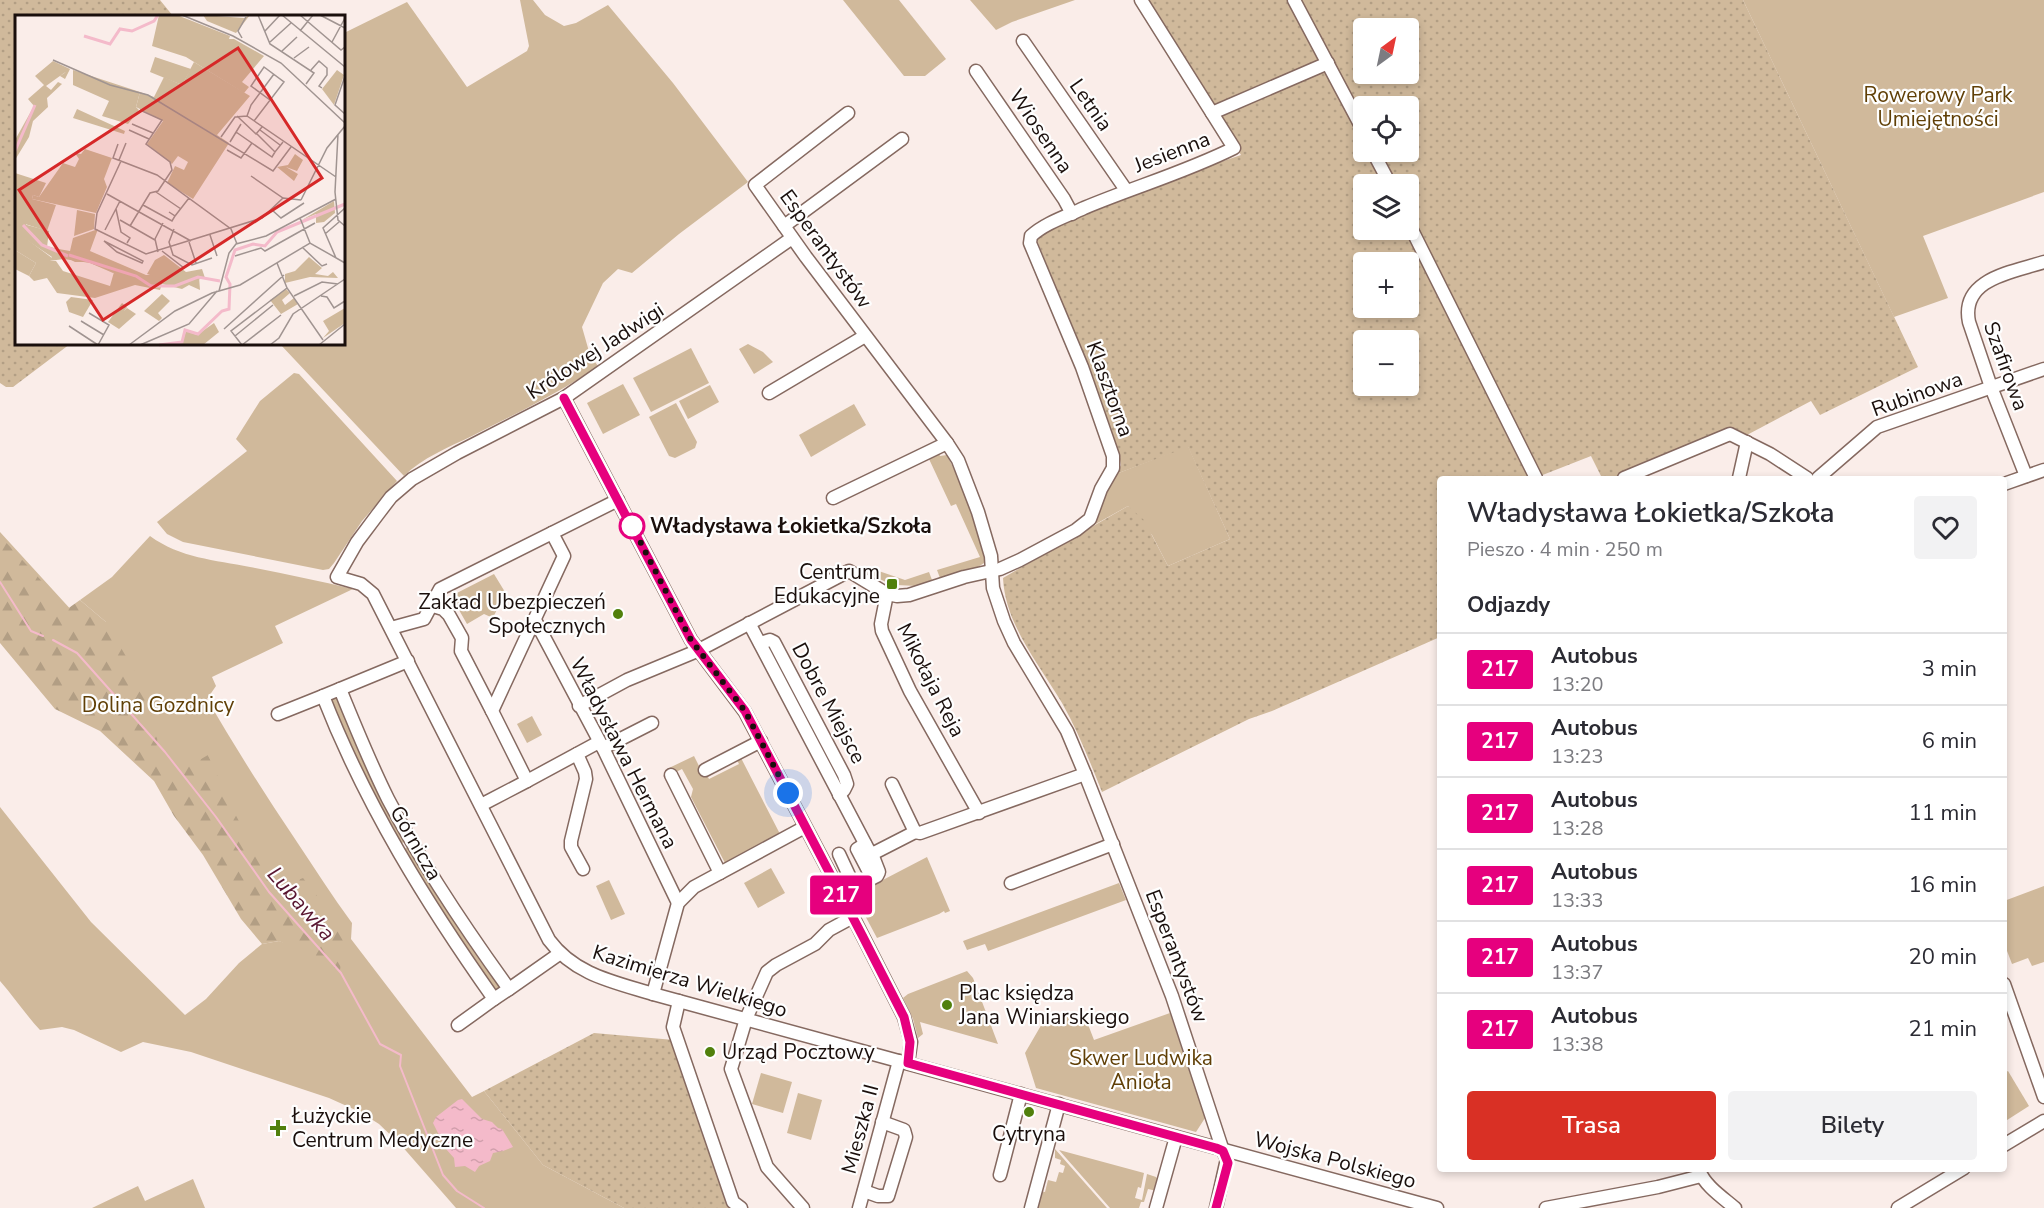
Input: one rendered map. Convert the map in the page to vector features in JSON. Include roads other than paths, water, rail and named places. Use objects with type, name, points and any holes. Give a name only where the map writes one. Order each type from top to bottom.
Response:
[{"type":"street","name":"Jesienna","points":[[1031,236],[1045,227],[1126,190],[1208,161],[1234,148],[1141,0]]},
{"type":"street","points":[[1294,0],[1353,111]]},
{"type":"street","name":"Letnia","points":[[1023,41],[1126,190]]},
{"type":"street","points":[[1212,113],[1328,63]]},
{"type":"street","name":"Wiosenna","points":[[976,71],[1072,214]]},
{"type":"street","name":"Esperantystów","points":[[848,113],[755,185],[958,460],[991,556],[993,588],[1014,643],[1067,731],[1172,996],[1228,1163],[1216,1208]]},
{"type":"street","points":[[784,226],[902,139]]},
{"type":"street","name":"Klasztorna","points":[[992,571],[1020,560],[1087,522],[1094,513],[1101,489],[1115,463],[1085,375],[1030,243],[1031,236]]},
{"type":"street","name":"Królowej Jadwigi","points":[[343,565],[378,514],[391,498],[412,479],[564,398],[792,238]]},
{"type":"street","points":[[1417,240],[1535,476]]},
{"type":"street","name":"Szafirowa","points":[[2026,476],[1991,387],[1969,322],[1968,312],[1970,301],[1978,288],[1988,281],[2044,262]]},
{"type":"street","name":"Esperantystów","points":[[770,393],[865,336]]},
{"type":"street","name":"Rubinowa","points":[[1820,476],[1876,428],[2044,369]]},
{"type":"street","name":"Mieszka II","points":[[564,398],[697,651],[736,699],[761,741],[904,1017],[910,1042],[882,1122],[859,1208]]},
{"type":"street","points":[[1629,476],[1727,435],[1747,442],[1804,476]]},
{"type":"street","points":[[1739,476],[1747,442]]},
{"type":"street","points":[[833,498],[947,443]]},
{"type":"street","points":[[2007,483],[2044,470]]},
{"type":"street","points":[[391,628],[424,619],[440,590],[618,500]]},
{"type":"street","points":[[492,711],[564,556],[552,533]]},
{"type":"street","name":"Kazimierza Wielkiego","points":[[343,565],[337,577],[368,588],[373,594],[541,926],[560,954],[575,966],[593,975],[652,994],[1059,1104],[1223,1151]]},
{"type":"street","points":[[579,706],[627,680],[697,651],[849,571],[886,594]]},
{"type":"street","name":"Mikołaja Reja","points":[[979,813],[910,691],[882,631],[881,624],[886,594],[909,595],[964,577],[992,571]]},
{"type":"street","points":[[433,606],[443,609],[449,615],[462,638],[461,651],[527,781]]},
{"type":"street","name":"Władysława Hermana","points":[[535,620],[601,745],[678,903]]},
{"type":"street","name":"Dobre Miejsce","points":[[749,623],[868,849]]},
{"type":"street","points":[[278,714],[408,662]]},
{"type":"street","name":"Górnicza","points":[[340,689],[378,777],[412,842],[462,923],[509,989]]},
{"type":"street","name":"Górnicza","points":[[323,696],[357,774],[396,850],[436,915],[494,999]]},
{"type":"street","points":[[481,805],[577,754],[652,723]]},
{"type":"street","points":[[705,770],[761,741]]},
{"type":"street","points":[[577,754],[586,779],[571,841],[584,868]]},
{"type":"street","points":[[869,872],[857,849],[868,849],[979,813],[1085,774]]},
{"type":"street","points":[[671,775],[720,873]]},
{"type":"street","points":[[892,784],[917,832]]},
{"type":"street","points":[[652,994],[678,903],[694,887],[806,827]]},
{"type":"street","points":[[396,850],[412,842]]},
{"type":"street","points":[[1011,883],[1113,844]]},
{"type":"street","points":[[839,854],[853,884],[857,886],[877,876],[879,872],[868,849]]},
{"type":"street","points":[[803,1208],[767,1167],[731,1069],[746,1019],[767,972],[815,944],[829,930],[853,917]]},
{"type":"street","points":[[458,1026],[560,954]]},
{"type":"street","points":[[2007,992],[2044,1097]]},
{"type":"street","points":[[679,1001],[673,1028],[733,1202],[741,1208]]},
{"type":"street","points":[[1000,1175],[1022,1094]]},
{"type":"street","points":[[1031,1208],[1059,1104]]},
{"type":"street","points":[[2007,1143],[2044,1121]]},
{"type":"street","points":[[864,1191],[878,1196],[888,1196],[906,1137],[904,1130],[882,1122]]},
{"type":"street","points":[[1156,1208],[1176,1137]]},
{"type":"street","name":"Wojska Polskiego","points":[[1223,1151],[1437,1208]]},
{"type":"street","points":[[1546,1208],[1573,1205],[1658,1187],[1700,1172],[1735,1208]]},
{"type":"street","points":[[1898,1208],[1957,1172]]},
{"type":"water","points":[[462,1099],[482,1119],[502,1129],[513,1147],[493,1153],[490,1161],[479,1166],[475,1172],[465,1166],[455,1167],[454,1158],[446,1149],[433,1123],[436,1117]]},
{"type":"waterway","name":"Lubawka","points":[[0,582],[31,631],[43,636]]},
{"type":"waterway","name":"Lubawka","points":[[53,640],[77,653],[165,752],[216,817],[269,892],[341,973],[380,1044],[401,1055],[400,1066],[443,1175],[457,1191],[484,1208]]},
{"type":"place","name":"Władysława Łokietka/Szkoła","points":[[632,526]]},
{"type":"place","name":"Centrum Edukacyjne","points":[[892,584]]},
{"type":"place","name":"Zakład Ubezpieczeń Społecznych","points":[[618,614]]},
{"type":"place","name":"Plac księdza Jana Winiarskiego","points":[[947,1005]]},
{"type":"place","name":"Urząd Pocztowy","points":[[710,1052]]},
{"type":"place","name":"Cytryna","points":[[1029,1112]]},
{"type":"place","name":"Łużyckie Centrum Medyczne","points":[[278,1128]]},
{"type":"park label","name":"Rowerowy Park Umiejętności","points":[[1938,107]]},
{"type":"park label","name":"Dolina Gozdnicy","points":[[158,705]]},
{"type":"park label","name":"Skwer Ludwika Anioła","points":[[1141,1070]]}]
